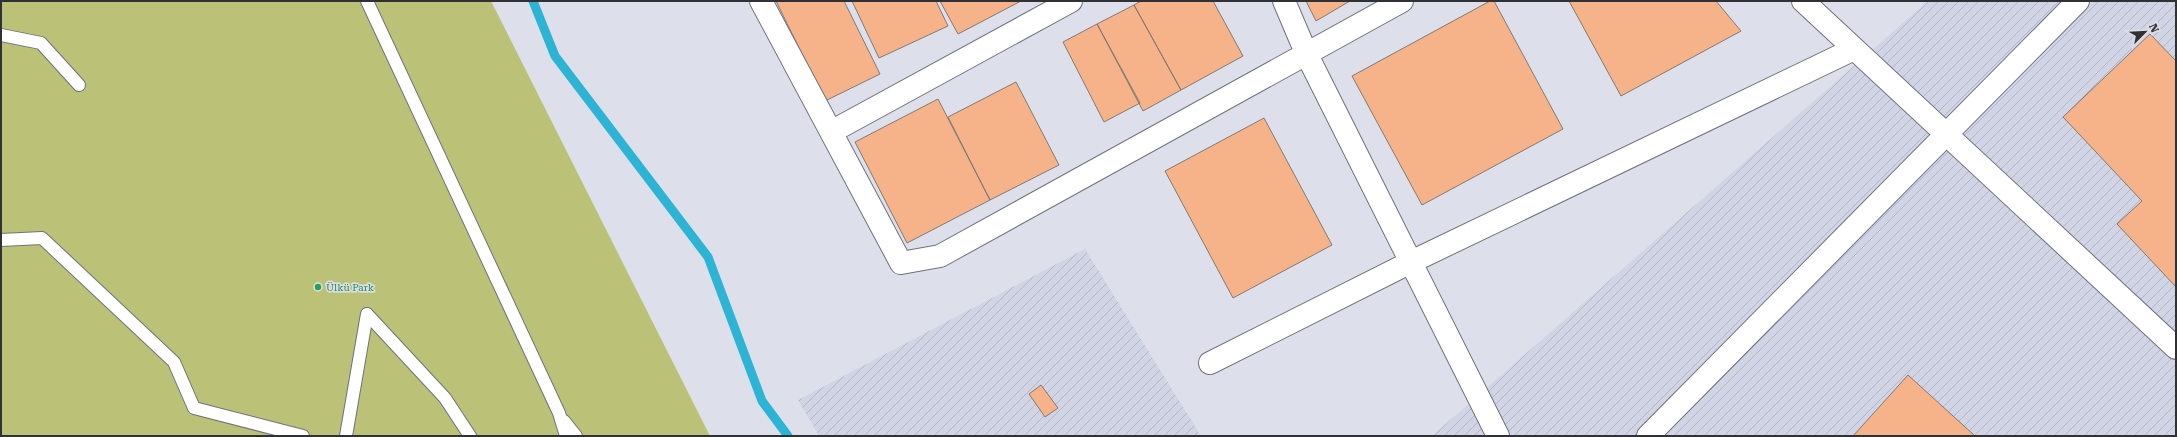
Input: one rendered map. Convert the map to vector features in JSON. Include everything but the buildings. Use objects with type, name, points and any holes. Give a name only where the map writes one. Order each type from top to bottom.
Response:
[{"type":"street","points":[[761,1],[901,263],[940,256],[1402,1]]},
{"type":"street","points":[[831,132],[1071,1]]},
{"type":"street","points":[[1284,1],[1307,54],[1498,436]]},
{"type":"street","points":[[1803,1],[2176,348]]},
{"type":"street","points":[[1648,436],[2078,1]]},
{"type":"street","points":[[1210,363],[1411,262],[1854,48]]},
{"type":"lane","points":[[367,1],[559,413],[566,436]]},
{"type":"lane","points":[[1,35],[41,43],[79,85]]},
{"type":"lane","points":[[1,240],[42,238],[174,362],[194,408],[303,436]]},
{"type":"lane","points":[[346,436],[367,314],[445,398],[470,436]]},
{"type":"lane","points":[[559,413],[576,436]]},
{"type":"shaded area","points":[[1928,1],[2176,1],[2176,436],[1432,436]]},
{"type":"shaded area","points":[[1085,249],[1201,436],[819,436],[798,400]]},
{"type":"green space","name":"Ülkü Park","points":[[1,1],[491,1],[710,436],[1,436]]},
{"type":"waterway","points":[[533,1],[555,56],[708,257],[762,401],[788,436]]},
{"type":"place","name":"Ülkü Park","points":[[318,287]]}]
